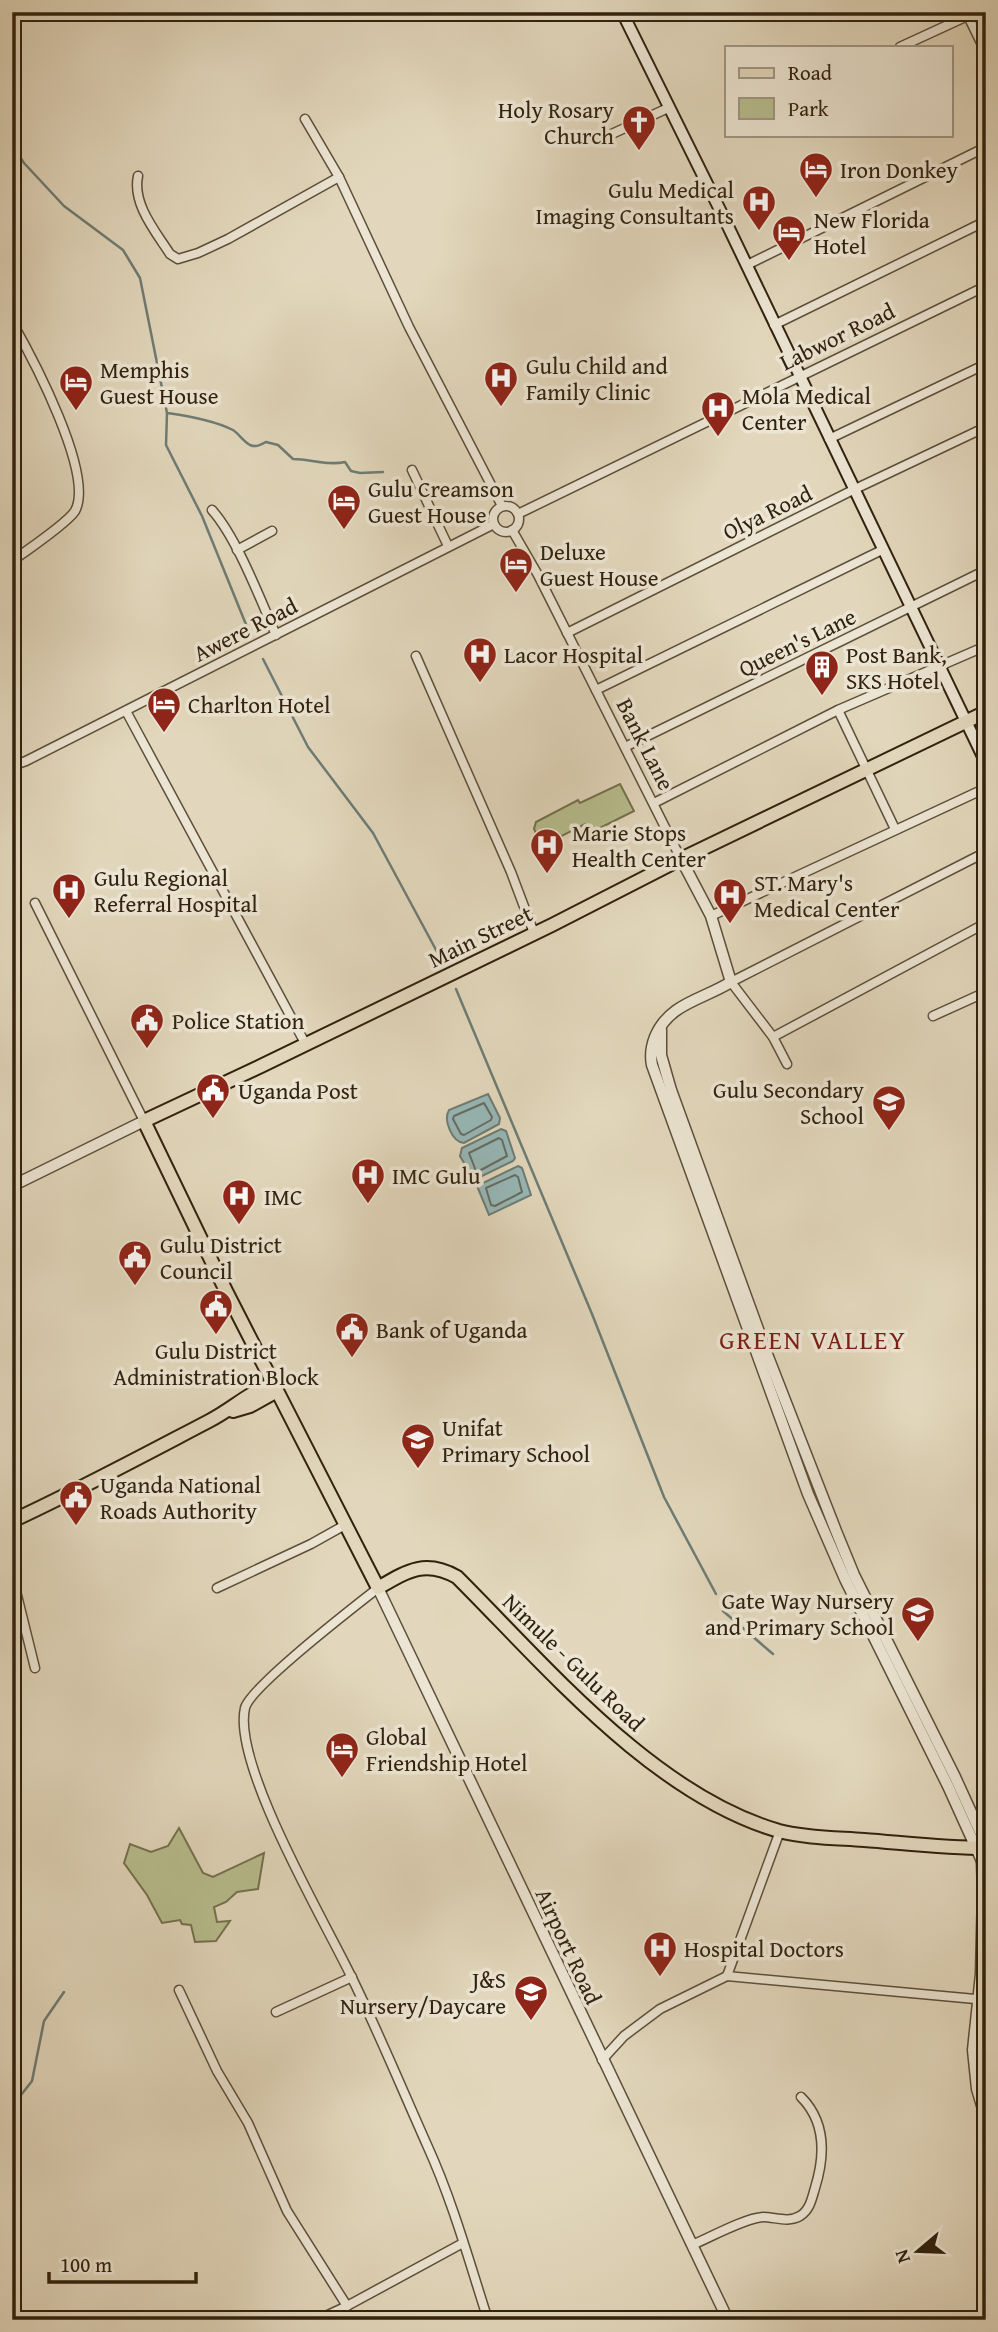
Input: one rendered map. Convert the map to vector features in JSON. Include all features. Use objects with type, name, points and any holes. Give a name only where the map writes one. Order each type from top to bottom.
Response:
[{"type":"main road","points":[[622,12],[747,265],[986,763]]},
{"type":"main road","name":"Main Street","points":[[144,1121],[986,712]]},
{"type":"main road","points":[[144,1121],[377,1588]]},
{"type":"main road","points":[[12,1521],[100,1479],[226,1413],[252,1392],[265,1365]]},
{"type":"main road","points":[[252,1392],[276,1388]]},
{"type":"main road","points":[[250,1406],[276,1388]]},
{"type":"main road","points":[[226,1413],[250,1406],[267,1406],[288,1412]]},
{"type":"main road","name":"Nimule - Gulu Road","points":[[377,1588],[419,1568],[433,1567],[457,1577],[598,1718],[639,1753],[733,1814],[780,1831],[983,1851]]},
{"type":"street","points":[[972,13],[986,29]]},
{"type":"street","points":[[903,46],[972,13]]},
{"type":"street","points":[[972,13],[986,53]]},
{"type":"street","points":[[601,139],[668,108]]},
{"type":"street","points":[[305,119],[339,177],[409,327],[502,506]]},
{"type":"street","points":[[747,265],[986,147]]},
{"type":"street","points":[[138,176],[136,191],[139,202],[170,254],[178,259],[198,254],[228,239],[339,177]]},
{"type":"street","points":[[774,325],[986,221]]},
{"type":"street","name":"Labwor Road","points":[[517,514],[986,286]]},
{"type":"street","points":[[12,322],[68,439],[78,478],[79,494],[74,513],[12,561]]},
{"type":"street","points":[[829,439],[986,363]]},
{"type":"street","name":"Olya Road","points":[[568,633],[853,490],[986,427]]},
{"type":"street","points":[[412,470],[448,546]]},
{"type":"street","points":[[502,506],[511,507],[517,514],[518,523],[512,530],[503,531],[494,524],[494,514],[502,506]]},
{"type":"street","points":[[212,510],[237,550],[276,635]]},
{"type":"street","name":"Awere Road","points":[[12,766],[494,524]]},
{"type":"street","name":"Bank Lane","points":[[512,530],[568,633],[710,916],[731,982]]},
{"type":"street","points":[[237,550],[272,531]]},
{"type":"street","points":[[596,690],[882,550]]},
{"type":"street","name":"Queen's Lane","points":[[625,747],[986,570]]},
{"type":"street","points":[[654,803],[838,710],[986,646]]},
{"type":"street","points":[[416,656],[511,872],[534,933]]},
{"type":"street","points":[[838,710],[895,829]]},
{"type":"street","points":[[126,711],[305,1043]]},
{"type":"street","points":[[710,916],[986,788]]},
{"type":"street","points":[[986,852],[679,1008],[662,1023],[661,1055],[667,1079],[789,1427],[808,1494],[845,1579],[983,1851],[982,2000],[973,2050],[977,2089],[986,2119]]},
{"type":"street","points":[[35,903],[144,1121]]},
{"type":"street","points":[[773,1037],[986,923]]},
{"type":"street","points":[[731,982],[773,1037],[787,1064]]},
{"type":"street","points":[[933,1016],[986,992]]},
{"type":"street","name":"Main Street","points":[[12,1186],[144,1121]]},
{"type":"street","points":[[217,1588],[345,1525]]},
{"type":"street","points":[[12,1576],[35,1668]]},
{"type":"street","points":[[377,1588],[251,1695],[245,1704],[243,1731],[258,1785],[286,1848],[352,1978],[450,2198],[488,2320]]},
{"type":"street","name":"Airport Road","points":[[377,1588],[728,2320]]},
{"type":"street","points":[[727,1976],[780,1831]]},
{"type":"street","points":[[602,2060],[638,2024],[660,2008],[727,1976],[982,2000]]},
{"type":"street","points":[[276,2012],[352,1978]]},
{"type":"street","points":[[179,1990],[217,2071],[248,2123],[287,2211],[346,2306]]},
{"type":"street","points":[[692,2245],[752,2219],[764,2217],[784,2220],[798,2217],[809,2207],[821,2169],[823,2144],[810,2106],[801,2097]]},
{"type":"street","points":[[317,2320],[464,2243]]},
{"type":"green space","points":[[620,784],[634,811],[590,833],[585,824],[542,846],[534,829],[536,822],[578,800],[580,803]]},
{"type":"green space","points":[[179,1828],[203,1873],[213,1877],[264,1853],[258,1889],[237,1892],[226,1902],[214,1907],[217,1922],[230,1921],[216,1941],[195,1942],[191,1925],[182,1924],[180,1920],[162,1923],[147,1895],[124,1863],[130,1844],[151,1852],[168,1846]]},
{"type":"water","points":[[488,1094],[500,1118],[499,1124],[464,1143],[460,1142],[452,1135],[448,1125],[449,1110]]},
{"type":"water","points":[[501,1129],[506,1131],[515,1158],[474,1180],[460,1156],[462,1148]]},
{"type":"water","points":[[518,1166],[522,1168],[531,1195],[489,1215],[477,1186]]},
{"type":"waterway","points":[[12,145],[24,163],[64,206],[123,250],[140,278],[167,413],[166,445],[202,516],[247,627]]},
{"type":"waterway","points":[[167,413],[201,419],[233,430],[252,446],[266,442],[278,445],[293,459],[345,462],[351,471],[383,472]]},
{"type":"waterway","points":[[263,659],[308,747],[373,833],[442,961]]},
{"type":"waterway","points":[[456,989],[592,1314],[664,1497],[716,1594]]},
{"type":"waterway","points":[[723,1611],[773,1654]]},
{"type":"waterway","points":[[12,2102],[32,2081],[44,2021],[64,1992]]},
{"type":"waterway","points":[[588,2320],[606,2312]]},
{"type":"place","name":"Holy Rosary Church","points":[[639,152]]},
{"type":"place","name":"Iron Donkey","points":[[816,199]]},
{"type":"place","name":"Gulu Medical Imaging Consultants","points":[[759,232]]},
{"type":"place","name":"New Florida Hotel","points":[[789,262]]},
{"type":"place","name":"Gulu Child and Family Clinic","points":[[501,408]]},
{"type":"place","name":"Memphis Guest House","points":[[76,412]]},
{"type":"place","name":"Mola Medical Center","points":[[718,438]]},
{"type":"place","name":"Gulu Creamson Guest House","points":[[344,531]]},
{"type":"place","name":"Deluxe Guest House","points":[[516,594]]},
{"type":"place","name":"Lacor Hospital","points":[[480,684]]},
{"type":"place","name":"Post Bank, SKS Hotel","points":[[822,697]]},
{"type":"place","name":"Charlton Hotel","points":[[164,734]]},
{"type":"place","name":"Marie Stops Health Center","points":[[547,875]]},
{"type":"place","name":"Gulu Regional Referral Hospital","points":[[69,920]]},
{"type":"place","name":"ST. Mary's Medical Center","points":[[730,925]]},
{"type":"place","name":"Police Station","points":[[147,1050]]},
{"type":"place","name":"Uganda Post","points":[[213,1120]]},
{"type":"place","name":"Gulu Secondary School","points":[[889,1132]]},
{"type":"place","name":"IMC Gulu","points":[[368,1205]]},
{"type":"place","name":"IMC","points":[[239,1226]]},
{"type":"place","name":"Gulu District Council","points":[[135,1287]]},
{"type":"place","name":"Gulu District Administration Block","points":[[216,1336]]},
{"type":"place","name":"Bank of Uganda","points":[[352,1359]]},
{"type":"place","name":"Unifat Primary School","points":[[418,1470]]},
{"type":"place","name":"Uganda National Roads Authority","points":[[76,1527]]},
{"type":"place","name":"Gate Way Nursery and Primary School","points":[[918,1643]]},
{"type":"place","name":"Global Friendship Hotel","points":[[342,1779]]},
{"type":"place","name":"Hospital Doctors","points":[[660,1978]]},
{"type":"place","name":"J&S Nursery/Daycare","points":[[531,2022]]},
{"type":"district","name":"GREEN VALLEY","points":[[813,1339]]}]
